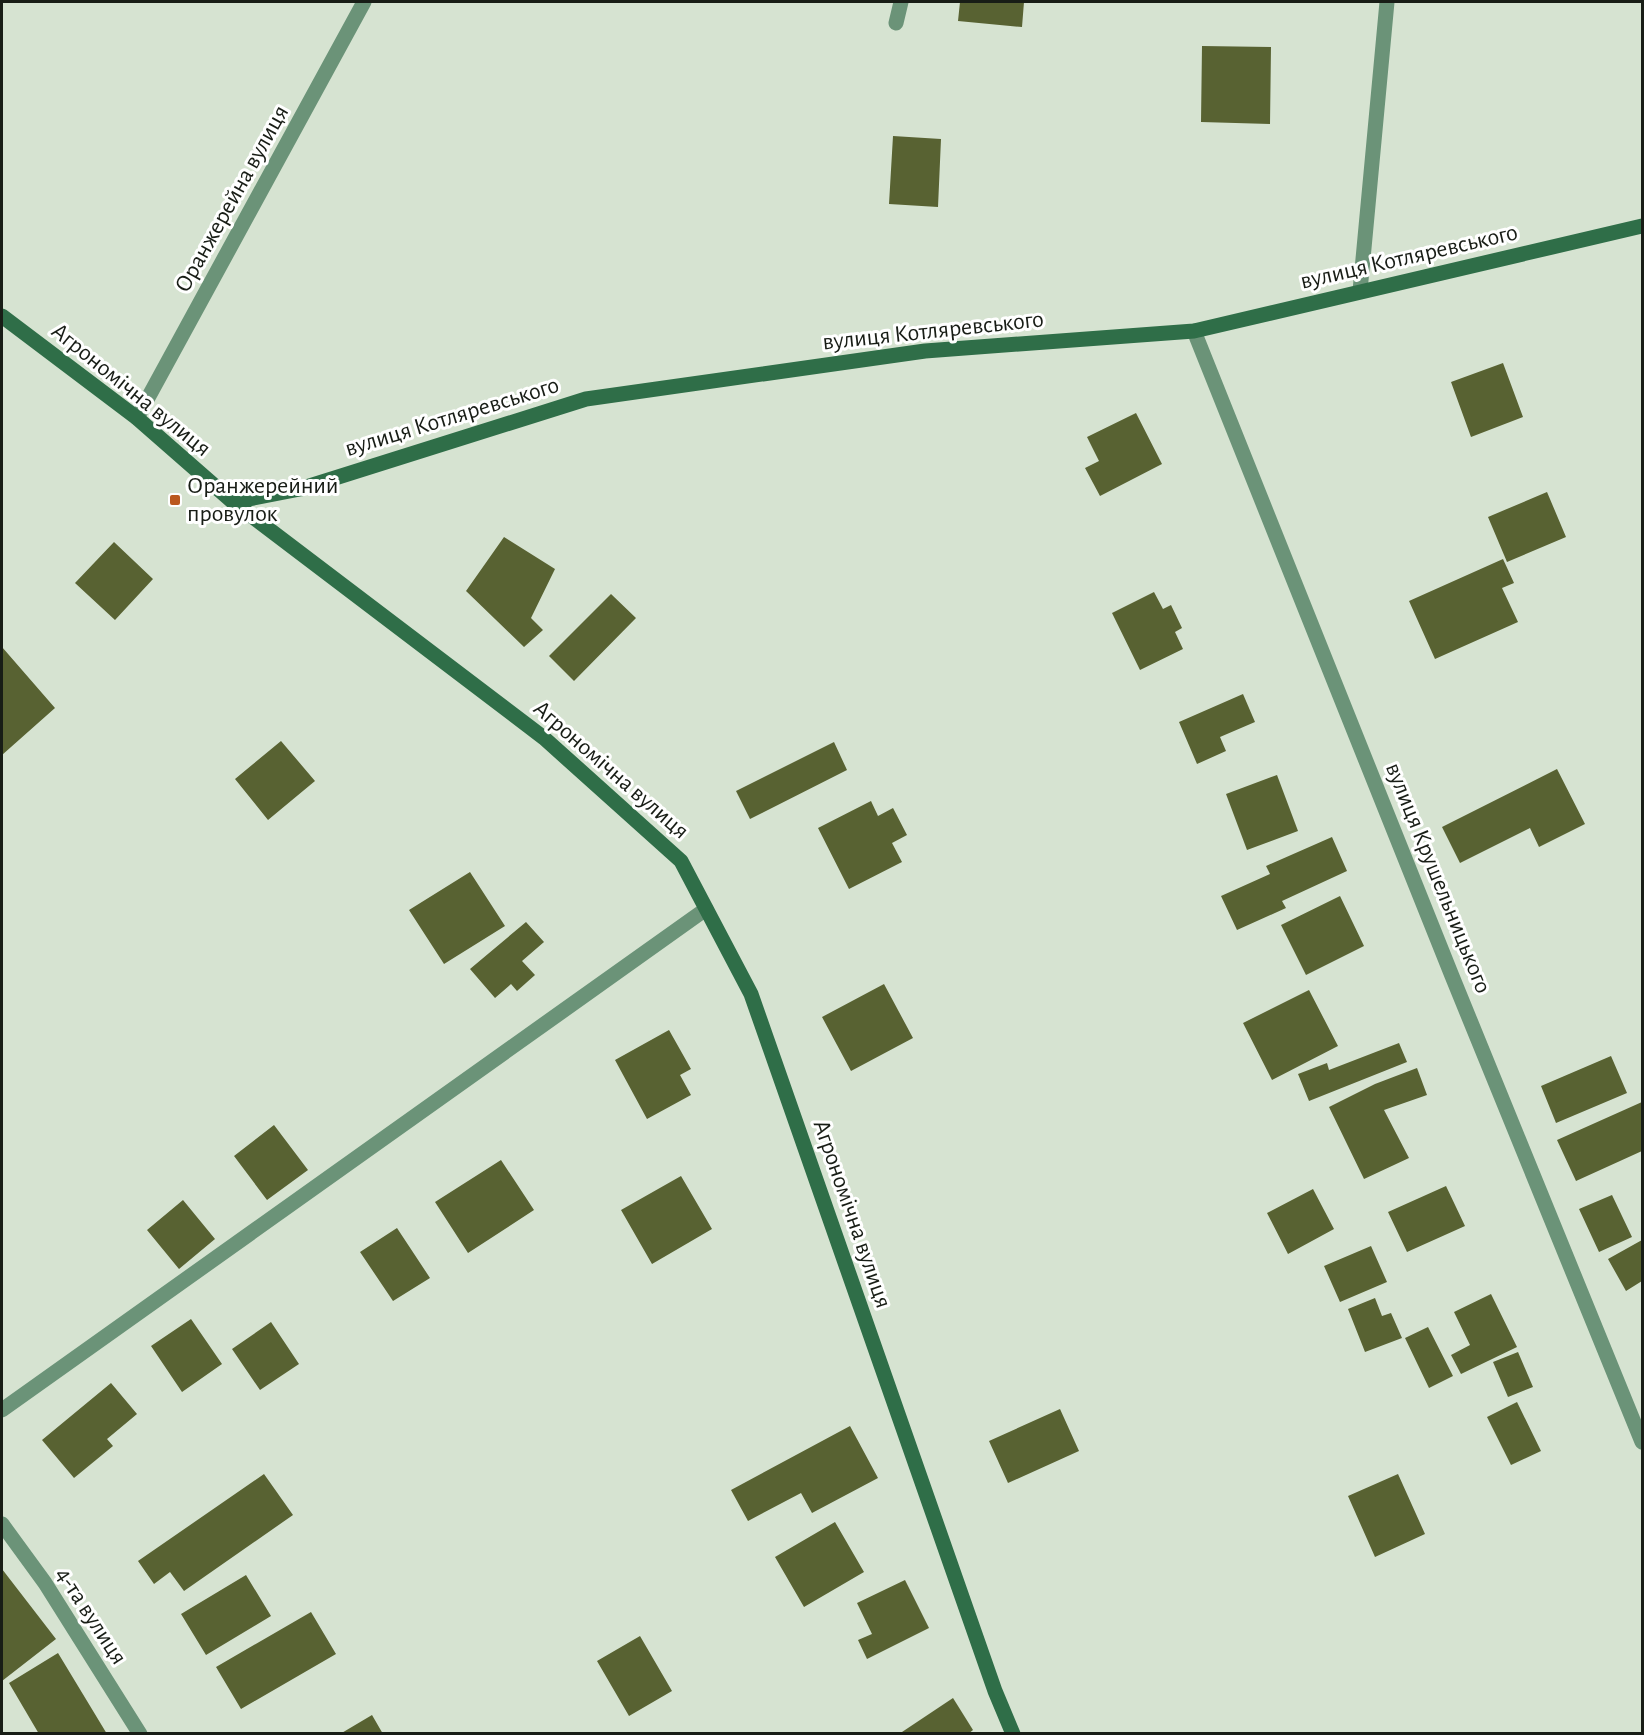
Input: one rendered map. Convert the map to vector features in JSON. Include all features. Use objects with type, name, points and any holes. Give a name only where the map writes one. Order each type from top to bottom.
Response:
[{"type":"street","name":"Оранжерейна вулиця","points":[[137,418],[364,2]]},
{"type":"street","points":[[896,23],[901,2]]},
{"type":"street","points":[[1360,291],[1387,2]]},
{"type":"street","name":"вулиця Котляревського","points":[[233,502],[300,489],[586,399],[925,351],[1194,331],[1642,226]]},
{"type":"street","name":"Агрономічна вулиця","points":[[2,316],[137,418],[233,502],[544,738],[681,861],[751,993],[995,1691],[1013,1734]]},
{"type":"street","name":"вулиця Крушельницького","points":[[1194,331],[1452,976],[1642,1442]]},
{"type":"street","points":[[2,1410],[706,909]]},
{"type":"street","name":"4-та вулиця","points":[[2,1524],[45,1583],[140,1734]]},
{"type":"building","points":[[960,2],[1024,2],[1022,27],[958,21]]},
{"type":"building","points":[[1202,46],[1271,47],[1270,124],[1201,122]]},
{"type":"building","points":[[893,136],[941,139],[938,207],[889,204]]},
{"type":"building","points":[[1503,363],[1523,417],[1471,437],[1451,382]]},
{"type":"building","points":[[1136,413],[1162,464],[1100,496],[1085,468],[1099,461],[1087,437]]},
{"type":"building","points":[[1547,492],[1566,537],[1507,562],[1488,517]]},
{"type":"building","points":[[504,537],[555,569],[531,618],[543,630],[524,647],[466,591]]},
{"type":"building","points":[[114,542],[153,579],[115,620],[75,583]]},
{"type":"building","points":[[1503,559],[1514,583],[1502,588],[1518,622],[1435,659],[1409,601]]},
{"type":"building","points":[[1154,592],[1163,609],[1171,605],[1182,628],[1175,632],[1183,649],[1140,670],[1112,613]]},
{"type":"building","points":[[611,594],[636,618],[574,681],[549,656]]},
{"type":"building","points":[[2,647],[55,708],[2,755]]},
{"type":"building","points":[[1243,694],[1255,722],[1220,737],[1226,751],[1197,764],[1179,722]]},
{"type":"building","points":[[281,741],[315,781],[268,820],[235,779]]},
{"type":"building","points":[[834,742],[847,770],[750,819],[736,791]]},
{"type":"building","points":[[1557,769],[1585,824],[1539,847],[1530,828],[1460,863],[1442,827]]},
{"type":"building","points":[[1277,775],[1298,831],[1247,850],[1226,794]]},
{"type":"building","points":[[871,801],[878,816],[893,808],[907,835],[892,843],[902,862],[849,889],[818,828]]},
{"type":"building","points":[[1332,837],[1347,871],[1282,901],[1286,908],[1237,930],[1221,896],[1270,874],[1266,866]]},
{"type":"building","points":[[470,872],[505,926],[444,964],[409,910]]},
{"type":"building","points":[[1340,896],[1364,946],[1306,975],[1281,925]]},
{"type":"building","points":[[526,922],[544,942],[522,961],[535,975],[517,991],[511,984],[495,998],[470,969]]},
{"type":"building","points":[[884,984],[913,1038],[851,1071],[822,1017]]},
{"type":"building","points":[[1309,990],[1338,1046],[1272,1080],[1243,1023]]},
{"type":"building","points":[[669,1030],[691,1069],[680,1075],[691,1095],[647,1119],[615,1060]]},
{"type":"building","points":[[1399,1043],[1407,1062],[1309,1101],[1298,1074],[1327,1063],[1329,1070]]},
{"type":"building","points":[[1611,1056],[1627,1093],[1556,1123],[1541,1086]]},
{"type":"building","points":[[1417,1068],[1427,1095],[1384,1110],[1409,1158],[1364,1179],[1329,1107],[1375,1084]]},
{"type":"building","points":[[1642,1102],[1642,1151],[1576,1181],[1557,1140]]},
{"type":"building","points":[[274,1125],[308,1170],[267,1200],[234,1156]]},
{"type":"building","points":[[501,1160],[534,1210],[468,1253],[435,1202]]},
{"type":"building","points":[[681,1176],[712,1229],[652,1264],[621,1210]]},
{"type":"building","points":[[1446,1186],[1465,1226],[1407,1252],[1388,1212]]},
{"type":"building","points":[[1313,1189],[1334,1229],[1288,1254],[1267,1213]]},
{"type":"building","points":[[1612,1195],[1632,1237],[1599,1252],[1579,1209]]},
{"type":"building","points":[[183,1200],[215,1239],[179,1269],[147,1230]]},
{"type":"building","points":[[397,1228],[430,1278],[393,1301],[360,1252]]},
{"type":"building","points":[[1642,1240],[1642,1281],[1626,1291],[1608,1259]]},
{"type":"building","points":[[1371,1246],[1387,1282],[1340,1302],[1324,1266]]},
{"type":"building","points":[[1491,1294],[1517,1347],[1461,1374],[1451,1355],[1470,1345],[1454,1312]]},
{"type":"building","points":[[1375,1298],[1382,1316],[1391,1313],[1402,1338],[1365,1352],[1348,1309]]},
{"type":"building","points":[[191,1319],[222,1364],[182,1392],[151,1346]]},
{"type":"building","points":[[271,1322],[299,1364],[260,1390],[232,1349]]},
{"type":"building","points":[[1428,1327],[1453,1376],[1429,1388],[1405,1338]]},
{"type":"building","points":[[1518,1352],[1533,1387],[1508,1397],[1493,1362]]},
{"type":"building","points":[[111,1383],[137,1414],[107,1439],[113,1446],[74,1478],[42,1440]]},
{"type":"building","points":[[1517,1402],[1541,1451],[1511,1465],[1487,1417]]},
{"type":"building","points":[[1060,1409],[1079,1451],[1008,1483],[989,1441]]},
{"type":"building","points":[[850,1426],[878,1478],[812,1513],[801,1493],[748,1521],[731,1490]]},
{"type":"building","points":[[264,1474],[293,1515],[184,1591],[170,1572],[154,1584],[138,1561]]},
{"type":"building","points":[[1398,1474],[1425,1534],[1375,1557],[1348,1496]]},
{"type":"building","points":[[835,1522],[864,1572],[804,1607],[775,1557]]},
{"type":"building","points":[[2,1569],[56,1639],[2,1681]]},
{"type":"building","points":[[246,1575],[271,1616],[206,1655],[181,1614]]},
{"type":"building","points":[[905,1580],[929,1628],[867,1659],[858,1640],[872,1634],[857,1603]]},
{"type":"building","points":[[311,1612],[336,1654],[241,1709],[216,1667]]},
{"type":"building","points":[[640,1636],[672,1691],[629,1716],[597,1661]]},
{"type":"building","points":[[58,1653],[107,1734],[39,1734],[9,1683]]},
{"type":"building","points":[[953,1698],[973,1730],[968,1734],[899,1734]]},
{"type":"building","points":[[372,1715],[383,1734],[340,1734]]},
{"type":"place","name":"Оранжерейний провулок","points":[[175,500]]}]
